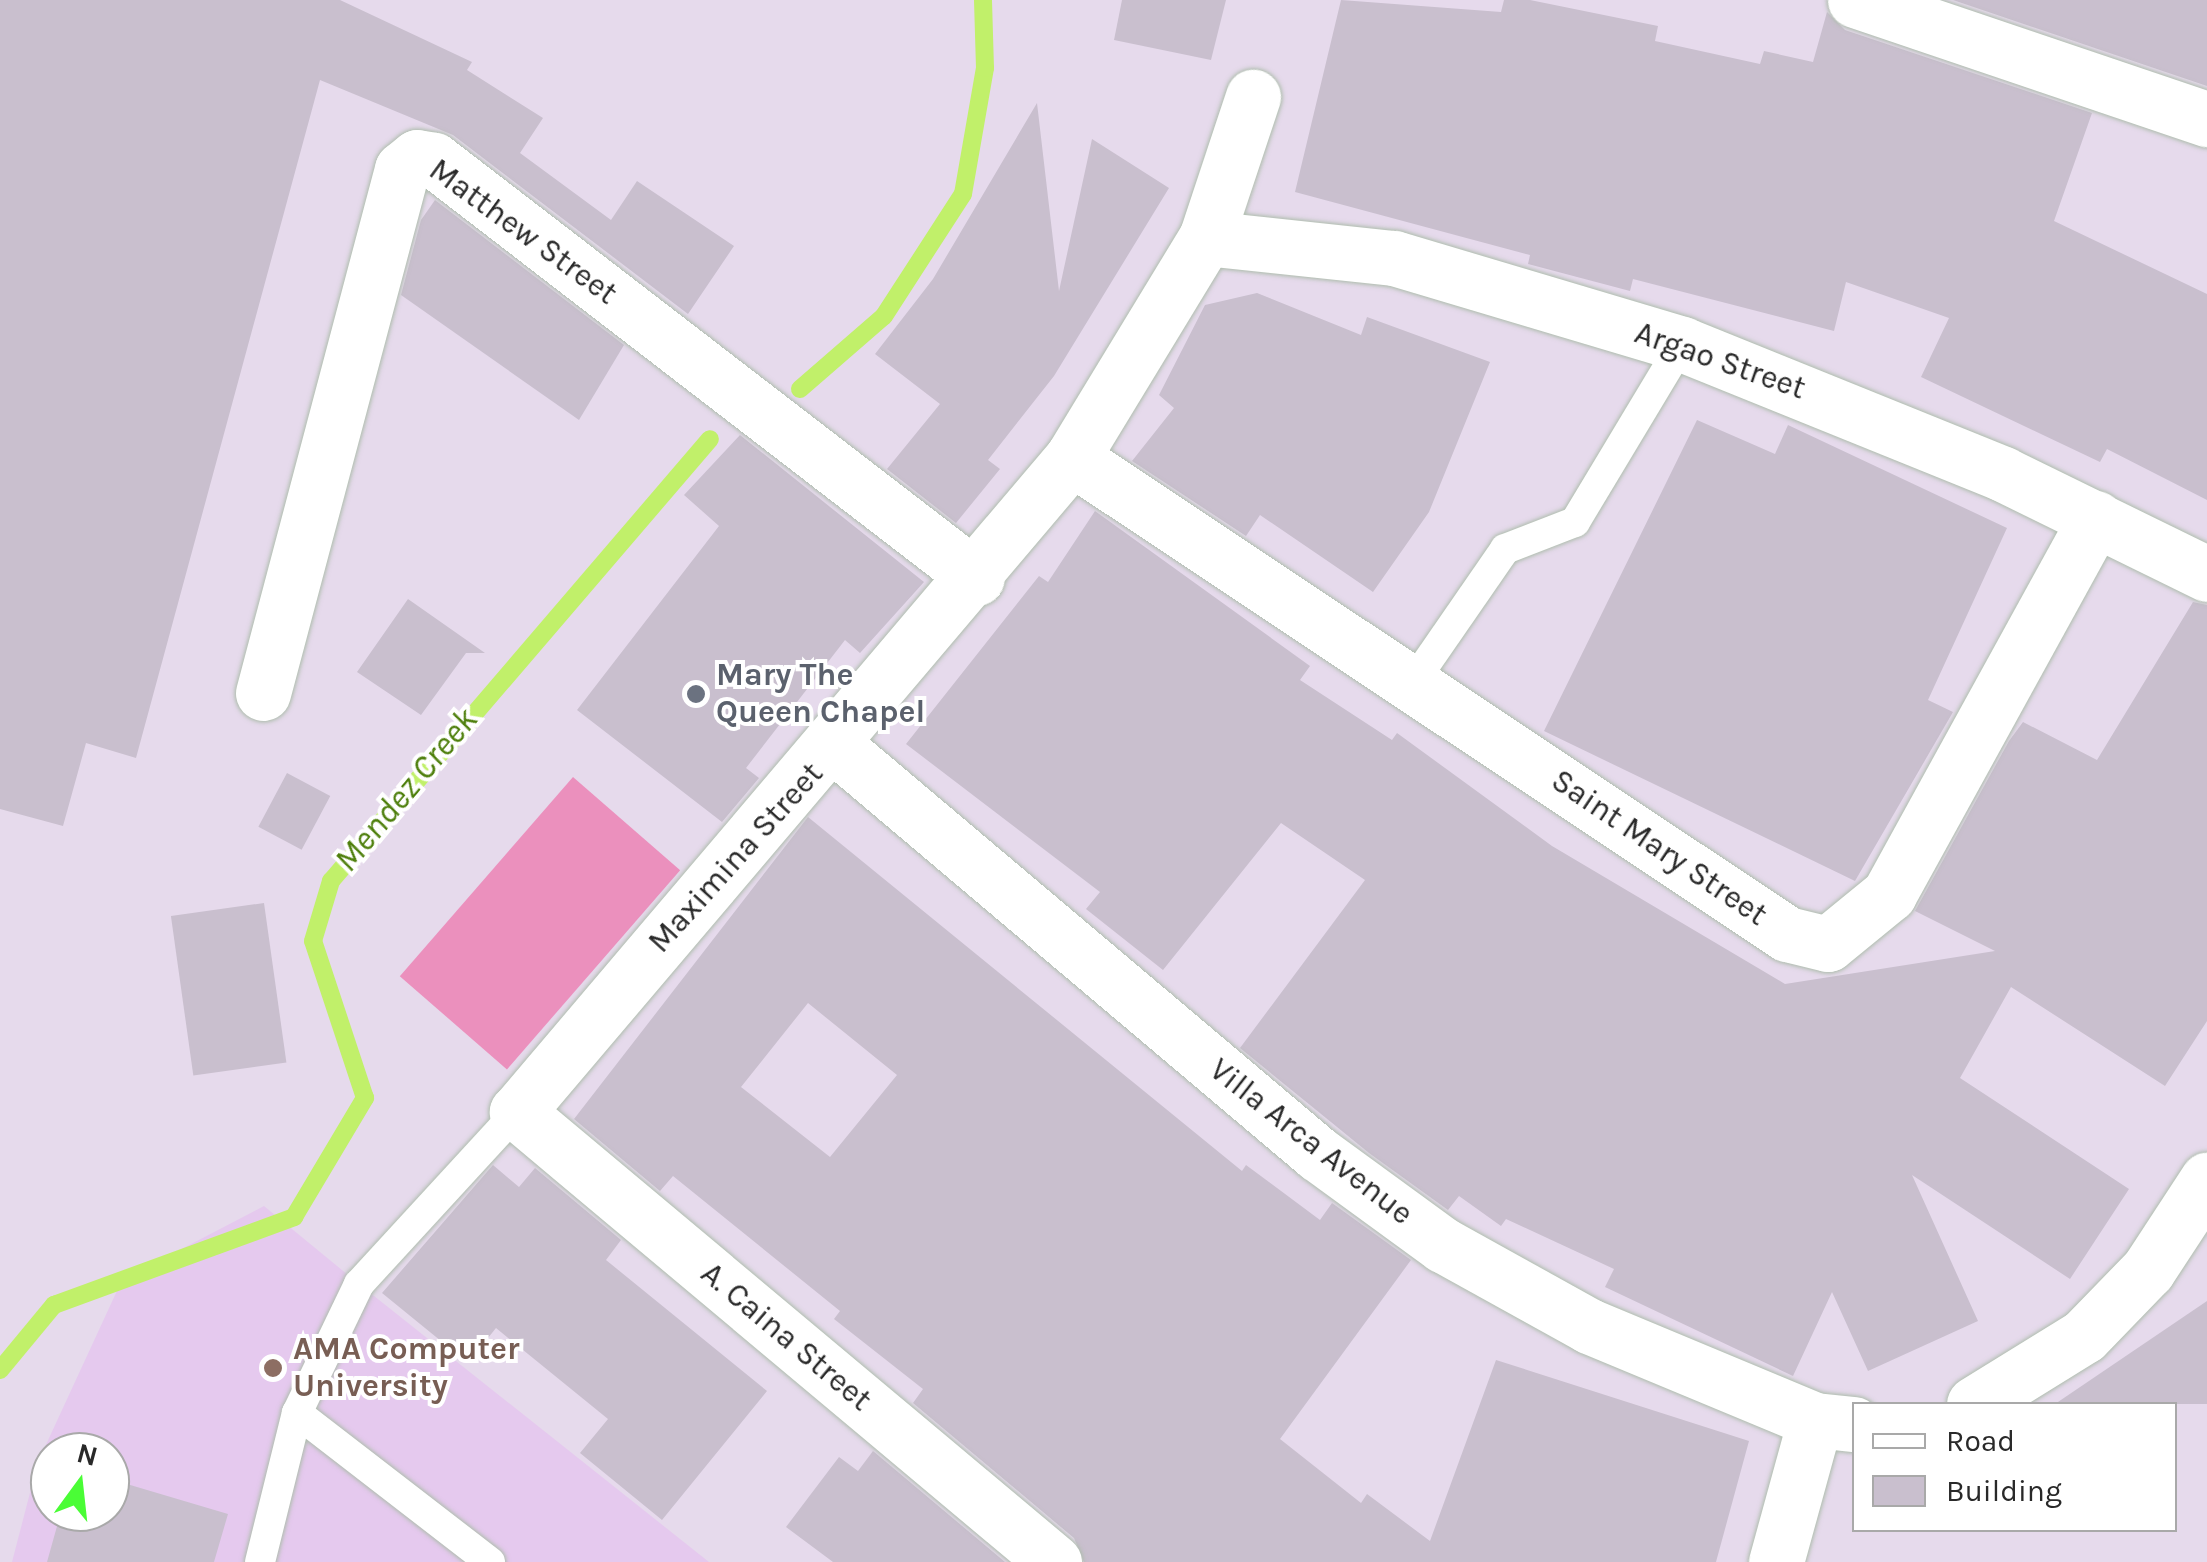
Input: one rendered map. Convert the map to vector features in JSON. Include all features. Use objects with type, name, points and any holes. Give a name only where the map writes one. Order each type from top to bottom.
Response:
[{"type":"street","points":[[1854,0],[2207,119]]},
{"type":"street","name":"Maximina Street","points":[[517,1112],[978,578],[1072,458],[1206,238],[1252,97]]},
{"type":"street","name":"Matthew Street","points":[[263,693],[402,169],[416,157],[434,160],[978,578]]},
{"type":"street","name":"Argao Street","points":[[1206,238],[1394,258],[1682,344],[2096,518],[2207,574]]},
{"type":"street","name":"Saint Mary Street","points":[[1072,458],[1787,934],[1828,944],[1889,894],[2096,518]]},
{"type":"street","name":"Villa Arca Avenue","points":[[835,746],[1318,1154],[1443,1245],[1589,1326],[1835,1422]]},
{"type":"street","name":"A. Caina Street","points":[[517,1112],[1054,1562]]},
{"type":"street","points":[[1977,1402],[2084,1336],[2148,1270],[2207,1180]]},
{"type":"street","points":[[1776,1562],[1835,1422]]},
{"type":"lane","points":[[1412,684],[1504,548],[1576,522],[1682,344]]},
{"type":"lane","name":"Maximina Street","points":[[260,1562],[297,1413],[359,1284],[517,1112]]},
{"type":"lane","points":[[297,1413],[490,1562]]},
{"type":"shaded area","points":[[573,777],[680,870],[507,1069],[400,976]]},
{"type":"shaded area","name":"AMA Computer University","points":[[264,1206],[709,1562],[12,1562],[30,1493],[30,1532],[130,1532],[130,1432],[52,1432],[122,1280]]},
{"type":"building","points":[[0,0],[340,0],[472,62],[467,70],[543,118],[520,153],[611,220],[637,181],[734,246],[688,314],[453,135],[320,80],[136,758],[86,743],[63,826],[0,809]]},
{"type":"building","points":[[1122,0],[1226,0],[1211,60],[1114,40]]},
{"type":"building","points":[[1341,0],[1501,12],[1504,0],[1530,0],[1658,26],[1655,41],[1760,64],[1764,51],[1813,62],[1827,12],[1845,30],[2092,113],[2054,221],[2207,294],[2207,500],[2107,449],[2100,462],[1921,377],[1949,318],[1846,282],[1834,331],[1633,279],[1630,291],[1528,264],[1530,255],[1295,192]]},
{"type":"building","points":[[1953,0],[2207,0],[2207,86]]},
{"type":"building","points":[[1037,103],[1059,291],[1092,139],[1169,188],[1054,376],[988,460],[1000,469],[956,523],[887,469],[940,404],[875,354],[933,279]]},
{"type":"building","points":[[435,200],[624,345],[579,420],[401,295],[421,220]]},
{"type":"building","points":[[1257,293],[1361,335],[1367,317],[1490,362],[1429,512],[1373,592],[1260,515],[1246,536],[1132,461],[1174,408],[1159,395],[1205,305]]},
{"type":"building","points":[[1697,420],[1775,454],[1788,425],[2007,528],[1928,700],[1953,712],[1855,881],[1544,731]]},
{"type":"building","points":[[740,435],[924,582],[860,653],[845,640],[746,768],[759,778],[722,822],[577,710],[719,526],[684,495]]},
{"type":"building","points":[[1095,511],[1310,666],[1300,680],[1392,740],[1397,733],[1552,846],[1785,984],[1995,951],[1915,911],[2009,741],[2023,722],[2097,760],[2193,602],[2207,605],[2207,1021],[2165,1086],[2011,987],[1960,1078],[2129,1189],[2070,1279],[1912,1175],[1978,1321],[1868,1371],[1832,1292],[1793,1376],[1605,1287],[1614,1269],[1506,1219],[1501,1226],[1459,1196],[1448,1210],[1369,1153],[1240,1048],[1365,880],[1281,823],[1163,970],[1086,909],[1100,892],[906,744],[1039,576],[1048,582]]},
{"type":"building","points":[[408,599],[485,653],[466,653],[421,715],[357,672]]},
{"type":"building","points":[[287,773],[330,796],[302,850],[258,827]]},
{"type":"building","points":[[808,817],[1242,1171],[1246,1165],[1320,1220],[1332,1203],[1411,1260],[1280,1439],[1361,1503],[1367,1494],[1430,1541],[1496,1360],[1749,1441],[1716,1562],[1084,1562],[1074,1538],[913,1403],[923,1389],[834,1319],[840,1311],[673,1176],[660,1191],[574,1119]],"holes":[[[808,1003],[897,1075],[830,1157],[741,1087]]]},
{"type":"building","points":[[264,903],[286,1062],[193,1076],[171,916]]},
{"type":"building","points":[[493,1165],[519,1187],[535,1168],[621,1240],[606,1260],[767,1391],[662,1520],[580,1453],[608,1419],[496,1328],[468,1363],[382,1293]]},
{"type":"building","points":[[2207,1301],[2207,1404],[2058,1402]]},
{"type":"building","points":[[873,1451],[1005,1562],[833,1562],[786,1527],[839,1457],[858,1471]]},
{"type":"building","points":[[130,1485],[228,1514],[214,1562],[47,1562],[55,1532],[130,1532]]},
{"type":"waterway","points":[[800,389],[884,316],[963,194],[985,68],[983,0]]},
{"type":"waterway","name":"Mendez Creek","points":[[0,1370],[54,1305],[294,1217],[365,1098],[313,941],[331,881],[710,439]]},
{"type":"place","name":"Mary The Queen Chapel","points":[[696,694]]},
{"type":"place","name":"AMA Computer University","points":[[273,1368]]}]
